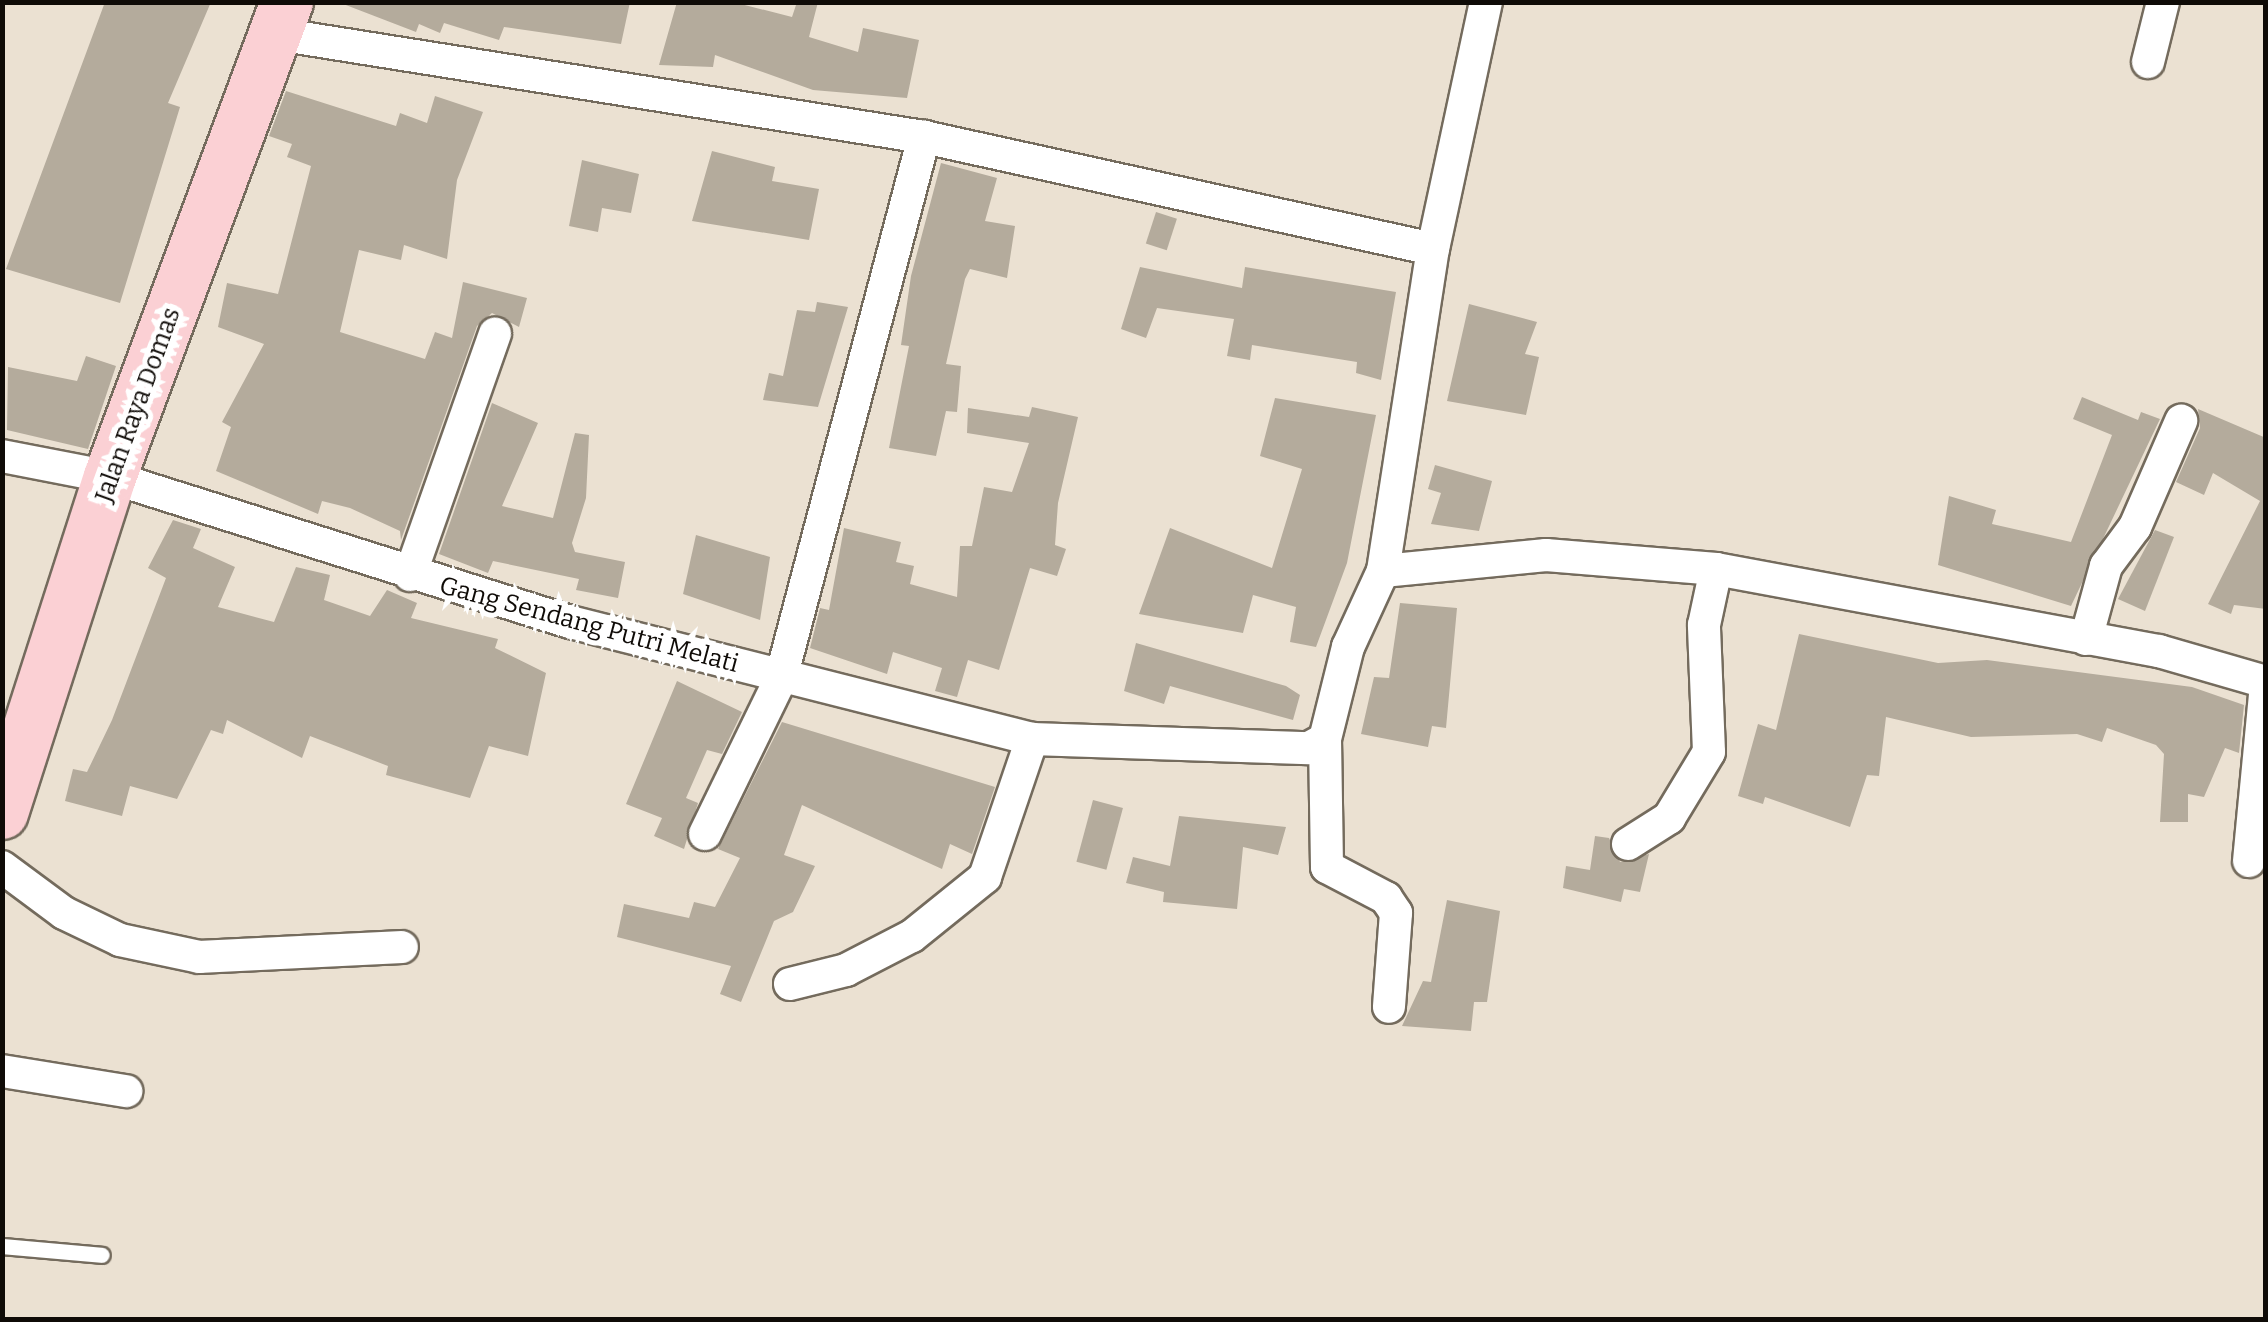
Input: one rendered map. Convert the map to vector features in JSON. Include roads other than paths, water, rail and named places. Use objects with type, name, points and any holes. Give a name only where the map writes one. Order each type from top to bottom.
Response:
[{"type":"highway","name":"Jalan Raya Domas","points":[[2,812],[110,477],[282,18]]},
{"type":"street","points":[[1389,1007],[1396,913],[1386,898],[1327,867],[1325,739],[1348,647],[1383,571],[1433,249],[1486,2]]},
{"type":"street","points":[[2148,62],[2163,2]]},
{"type":"street","points":[[282,18],[924,137],[1433,249]]},
{"type":"street","points":[[705,834],[781,678],[924,137]]},
{"type":"street","points":[[410,575],[494,333]]},
{"type":"street","points":[[2086,638],[2106,566],[2135,527],[2180,421]]},
{"type":"street","name":"Gang Sendang Putri Melati","points":[[2,456],[110,477],[410,575],[781,678],[1032,739],[1278,752],[1325,739]]},
{"type":"street","points":[[1383,571],[1546,554],[1716,569],[2086,638],[2266,683],[2249,862]]},
{"type":"street","points":[[1628,844],[1669,818],[1709,752],[1704,625],[1716,569]]},
{"type":"street","points":[[790,984],[846,970],[912,936],[985,877],[1032,739]]},
{"type":"street","points":[[2,866],[64,914],[120,940],[199,957],[402,947]]},
{"type":"street","points":[[2,1071],[126,1091]]},
{"type":"lane","points":[[2,1246],[102,1255]]}]
